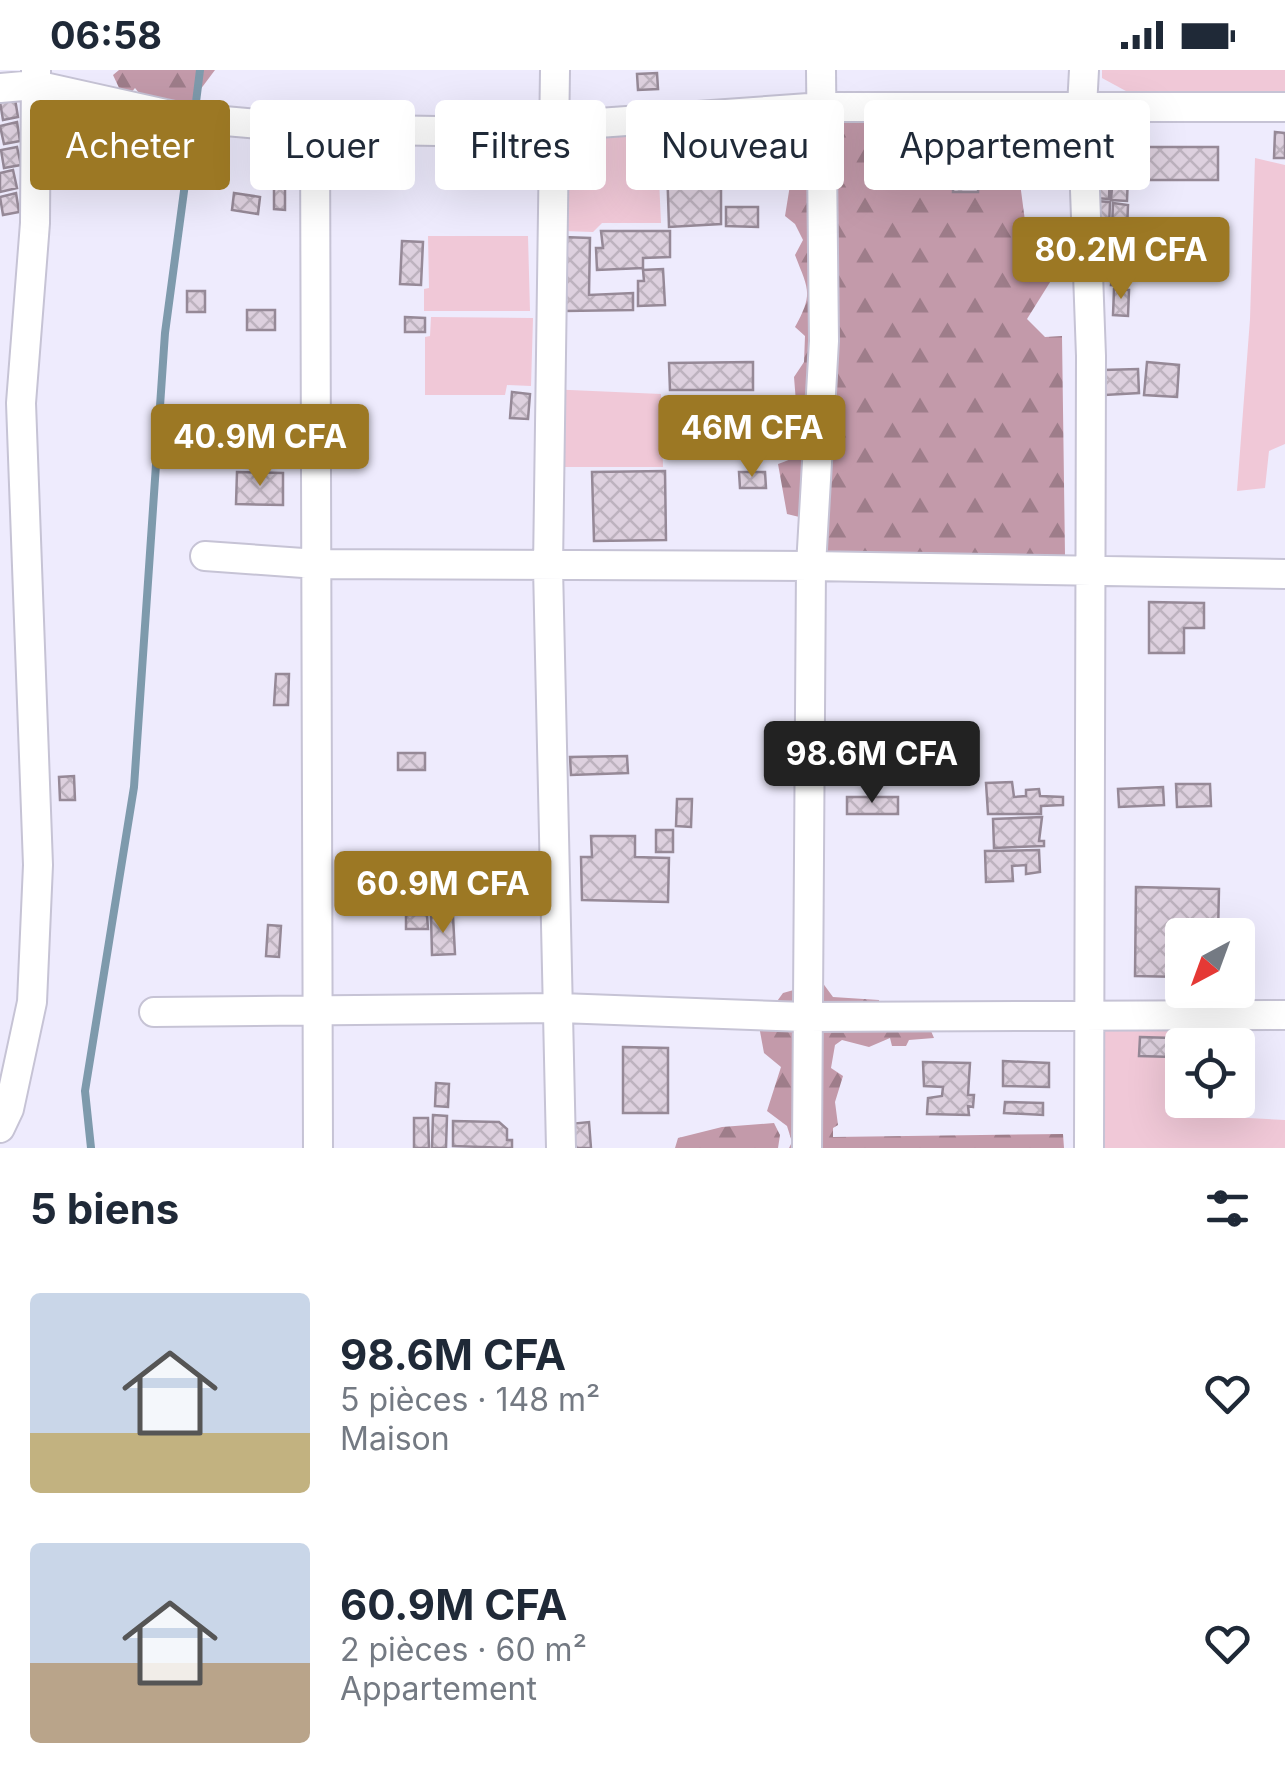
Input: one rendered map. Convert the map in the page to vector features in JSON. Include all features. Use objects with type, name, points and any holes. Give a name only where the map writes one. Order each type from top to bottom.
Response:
[{"type":"street","points":[[555,70],[556,100]]},
{"type":"street","points":[[822,70],[823,100]]},
{"type":"street","points":[[1082,100],[1084,70]]},
{"type":"street","points":[[0,1128],[9,1109],[9,1071],[32,1002],[38,866],[14,578],[20,402],[12,350],[35,223],[35,78]]},
{"type":"street","points":[[0,88],[35,78],[178,117],[250,123]]},
{"type":"street","points":[[1150,107],[1285,107]]},
{"type":"street","points":[[315,190],[318,1148]]},
{"type":"street","points":[[555,190],[548,567],[561,1148]]},
{"type":"street","points":[[807,1148],[811,566],[824,342],[823,190]]},
{"type":"street","points":[[1085,190],[1091,356],[1089,1148]]},
{"type":"street","points":[[206,556],[318,564],[811,566],[1285,574]]},
{"type":"street","points":[[154,1012],[560,1008],[806,1017],[1285,1015]]},
{"type":"shaded area","points":[[1102,70],[1285,70],[1285,113],[1170,115],[1150,104],[1150,100],[1142,100],[1102,78]]},
{"type":"shaded area","points":[[626,128],[626,190],[660,190],[661,223],[602,223],[593,232],[563,231],[561,190],[606,190],[606,131]]},
{"type":"shaded area","points":[[1255,158],[1285,165],[1285,444],[1269,451],[1265,488],[1237,491],[1250,319]]},
{"type":"shaded area","points":[[428,236],[528,236],[530,311],[424,311],[424,289],[429,288]]},
{"type":"shaded area","points":[[431,317],[533,318],[531,386],[507,385],[505,395],[425,395],[425,337],[430,336]]},
{"type":"shaded area","points":[[547,389],[661,394],[663,467],[563,467]]},
{"type":"shaded area","points":[[1105,1027],[1165,1030],[1165,1118],[1285,1120],[1285,1148],[1104,1148]]},
{"type":"green space","points":[[119,70],[215,70],[192,100],[136,98],[139,93],[135,88],[129,95],[121,92],[113,75]]},
{"type":"green space","points":[[844,117],[864,117],[864,190],[1021,190],[1025,221],[1052,279],[1027,319],[1045,337],[1062,336],[1065,555],[824,556],[824,523],[787,514],[778,464],[798,455],[809,444],[816,407],[797,415],[794,377],[804,362],[805,336],[795,327],[807,291],[795,255],[803,240],[795,224],[785,216],[789,190],[844,190]]},
{"type":"green space","points":[[822,982],[833,997],[879,1000],[880,1010],[928,1024],[934,1038],[909,1040],[906,1046],[892,1046],[890,1038],[869,1047],[842,1040],[835,1045],[831,1068],[843,1076],[835,1102],[838,1125],[833,1128],[833,1137],[1063,1134],[1064,1148],[789,1148],[792,1142],[787,1126],[767,1111],[781,1067],[764,1053],[759,1026],[783,993]]},
{"type":"green space","points":[[774,1123],[780,1135],[778,1148],[675,1148],[678,1138],[722,1127]]},
{"type":"building","points":[[657,73],[658,89],[638,90],[637,74]]},
{"type":"building","points":[[15,99],[18,117],[3,120],[0,102]]},
{"type":"building","points":[[17,122],[20,141],[4,144],[0,126]]},
{"type":"building","points":[[1275,132],[1285,133],[1285,158],[1274,158]]},
{"type":"building","points":[[17,147],[21,165],[4,168],[1,150]]},
{"type":"building","points":[[1150,147],[1218,147],[1218,180],[1150,180]]},
{"type":"building","points":[[13,170],[17,188],[0,192],[0,173]]},
{"type":"building","points":[[274,190],[285,190],[285,210],[274,209]]},
{"type":"building","points":[[668,190],[721,190],[721,224],[669,227]]},
{"type":"building","points":[[1094,190],[1109,190],[1109,199],[1094,198]]},
{"type":"building","points":[[1112,190],[1127,190],[1127,201],[1111,200]]},
{"type":"building","points":[[16,193],[19,212],[3,215],[0,197]]},
{"type":"building","points":[[234,193],[260,197],[258,214],[232,210]]},
{"type":"building","points":[[1095,201],[1110,202],[1109,228],[1093,227]]},
{"type":"building","points":[[1113,203],[1128,205],[1127,230],[1112,229]]},
{"type":"building","points":[[726,207],[758,207],[758,227],[726,226]]},
{"type":"building","points":[[601,231],[670,231],[670,257],[643,258],[643,268],[597,270],[596,248],[603,248]]},
{"type":"building","points":[[1113,231],[1128,232],[1126,257],[1111,257]]},
{"type":"building","points":[[563,237],[590,238],[589,295],[633,293],[633,310],[565,311]]},
{"type":"building","points":[[402,241],[423,242],[421,285],[400,284]]},
{"type":"building","points":[[1113,260],[1128,261],[1126,286],[1111,285]]},
{"type":"building","points":[[663,269],[665,305],[638,306],[638,281],[644,281],[643,270]]},
{"type":"building","points":[[1114,289],[1129,290],[1128,316],[1113,315]]},
{"type":"building","points":[[187,291],[205,291],[205,312],[187,312]]},
{"type":"building","points":[[247,310],[275,310],[275,330],[247,330]]},
{"type":"building","points":[[405,317],[425,318],[425,332],[405,332]]},
{"type":"building","points":[[753,362],[753,390],[670,390],[669,363]]},
{"type":"building","points":[[1147,362],[1179,365],[1177,397],[1144,395]]},
{"type":"building","points":[[1138,369],[1139,393],[1105,395],[1103,370]]},
{"type":"building","points":[[512,392],[530,394],[528,419],[510,418]]},
{"type":"building","points":[[665,471],[666,540],[594,541],[592,472]]},
{"type":"building","points":[[237,472],[283,473],[283,505],[236,504]]},
{"type":"building","points":[[739,472],[765,472],[766,488],[740,488]]},
{"type":"building","points":[[1149,602],[1204,603],[1204,628],[1184,628],[1184,653],[1149,653]]},
{"type":"building","points":[[276,674],[289,674],[288,705],[274,705]]},
{"type":"building","points":[[398,753],[425,753],[425,770],[398,770]]},
{"type":"building","points":[[627,756],[628,773],[571,775],[570,757]]},
{"type":"building","points":[[74,776],[75,800],[60,800],[59,777]]},
{"type":"building","points":[[1012,782],[1014,797],[1026,796],[1026,790],[1039,789],[1040,796],[1063,797],[1063,805],[1041,806],[1041,814],[988,814],[986,783]]},
{"type":"building","points":[[1176,784],[1210,784],[1211,806],[1177,807]]},
{"type":"building","points":[[1163,787],[1164,805],[1119,807],[1118,789]]},
{"type":"building","points":[[847,797],[898,797],[898,814],[847,814]]},
{"type":"building","points":[[677,799],[692,799],[691,827],[676,826]]},
{"type":"building","points":[[1042,817],[1039,841],[1044,841],[1044,846],[994,848],[993,819]]},
{"type":"building","points":[[656,830],[673,830],[673,852],[656,852]]},
{"type":"building","points":[[591,836],[635,836],[635,857],[669,858],[668,902],[582,900],[581,857],[592,857]]},
{"type":"building","points":[[1039,850],[1040,872],[1026,874],[1026,865],[1012,866],[1013,881],[986,882],[985,851]]},
{"type":"building","points":[[1136,887],[1219,889],[1218,918],[1165,918],[1165,977],[1135,976]]},
{"type":"building","points":[[408,890],[440,891],[439,912],[408,911]]},
{"type":"building","points":[[406,915],[427,915],[428,929],[406,929]]},
{"type":"building","points":[[453,916],[455,954],[432,955],[431,917]]},
{"type":"building","points":[[268,925],[281,926],[279,957],[266,956]]},
{"type":"building","points":[[1140,1037],[1165,1038],[1165,1057],[1139,1056]]},
{"type":"building","points":[[623,1047],[668,1048],[668,1113],[623,1113]]},
{"type":"building","points":[[1003,1061],[1049,1063],[1049,1087],[1003,1086]]},
{"type":"building","points":[[923,1062],[970,1063],[968,1095],[974,1095],[973,1107],[968,1106],[969,1115],[927,1114],[928,1098],[942,1096],[943,1087],[924,1086]]},
{"type":"building","points":[[436,1083],[449,1084],[448,1107],[435,1106]]},
{"type":"building","points":[[1005,1102],[1043,1103],[1043,1115],[1004,1113]]},
{"type":"building","points":[[433,1115],[447,1116],[446,1148],[432,1148]]},
{"type":"building","points":[[414,1118],[428,1118],[429,1148],[414,1148]]},
{"type":"building","points":[[453,1121],[499,1122],[507,1129],[512,1148],[453,1146]]},
{"type":"building","points":[[589,1122],[591,1148],[572,1148],[569,1124]]},
{"type":"waterway","points":[[196,100],[200,70]]},
{"type":"waterway","points":[[91,1148],[85,1091],[134,787],[165,333],[184,190]]}]
